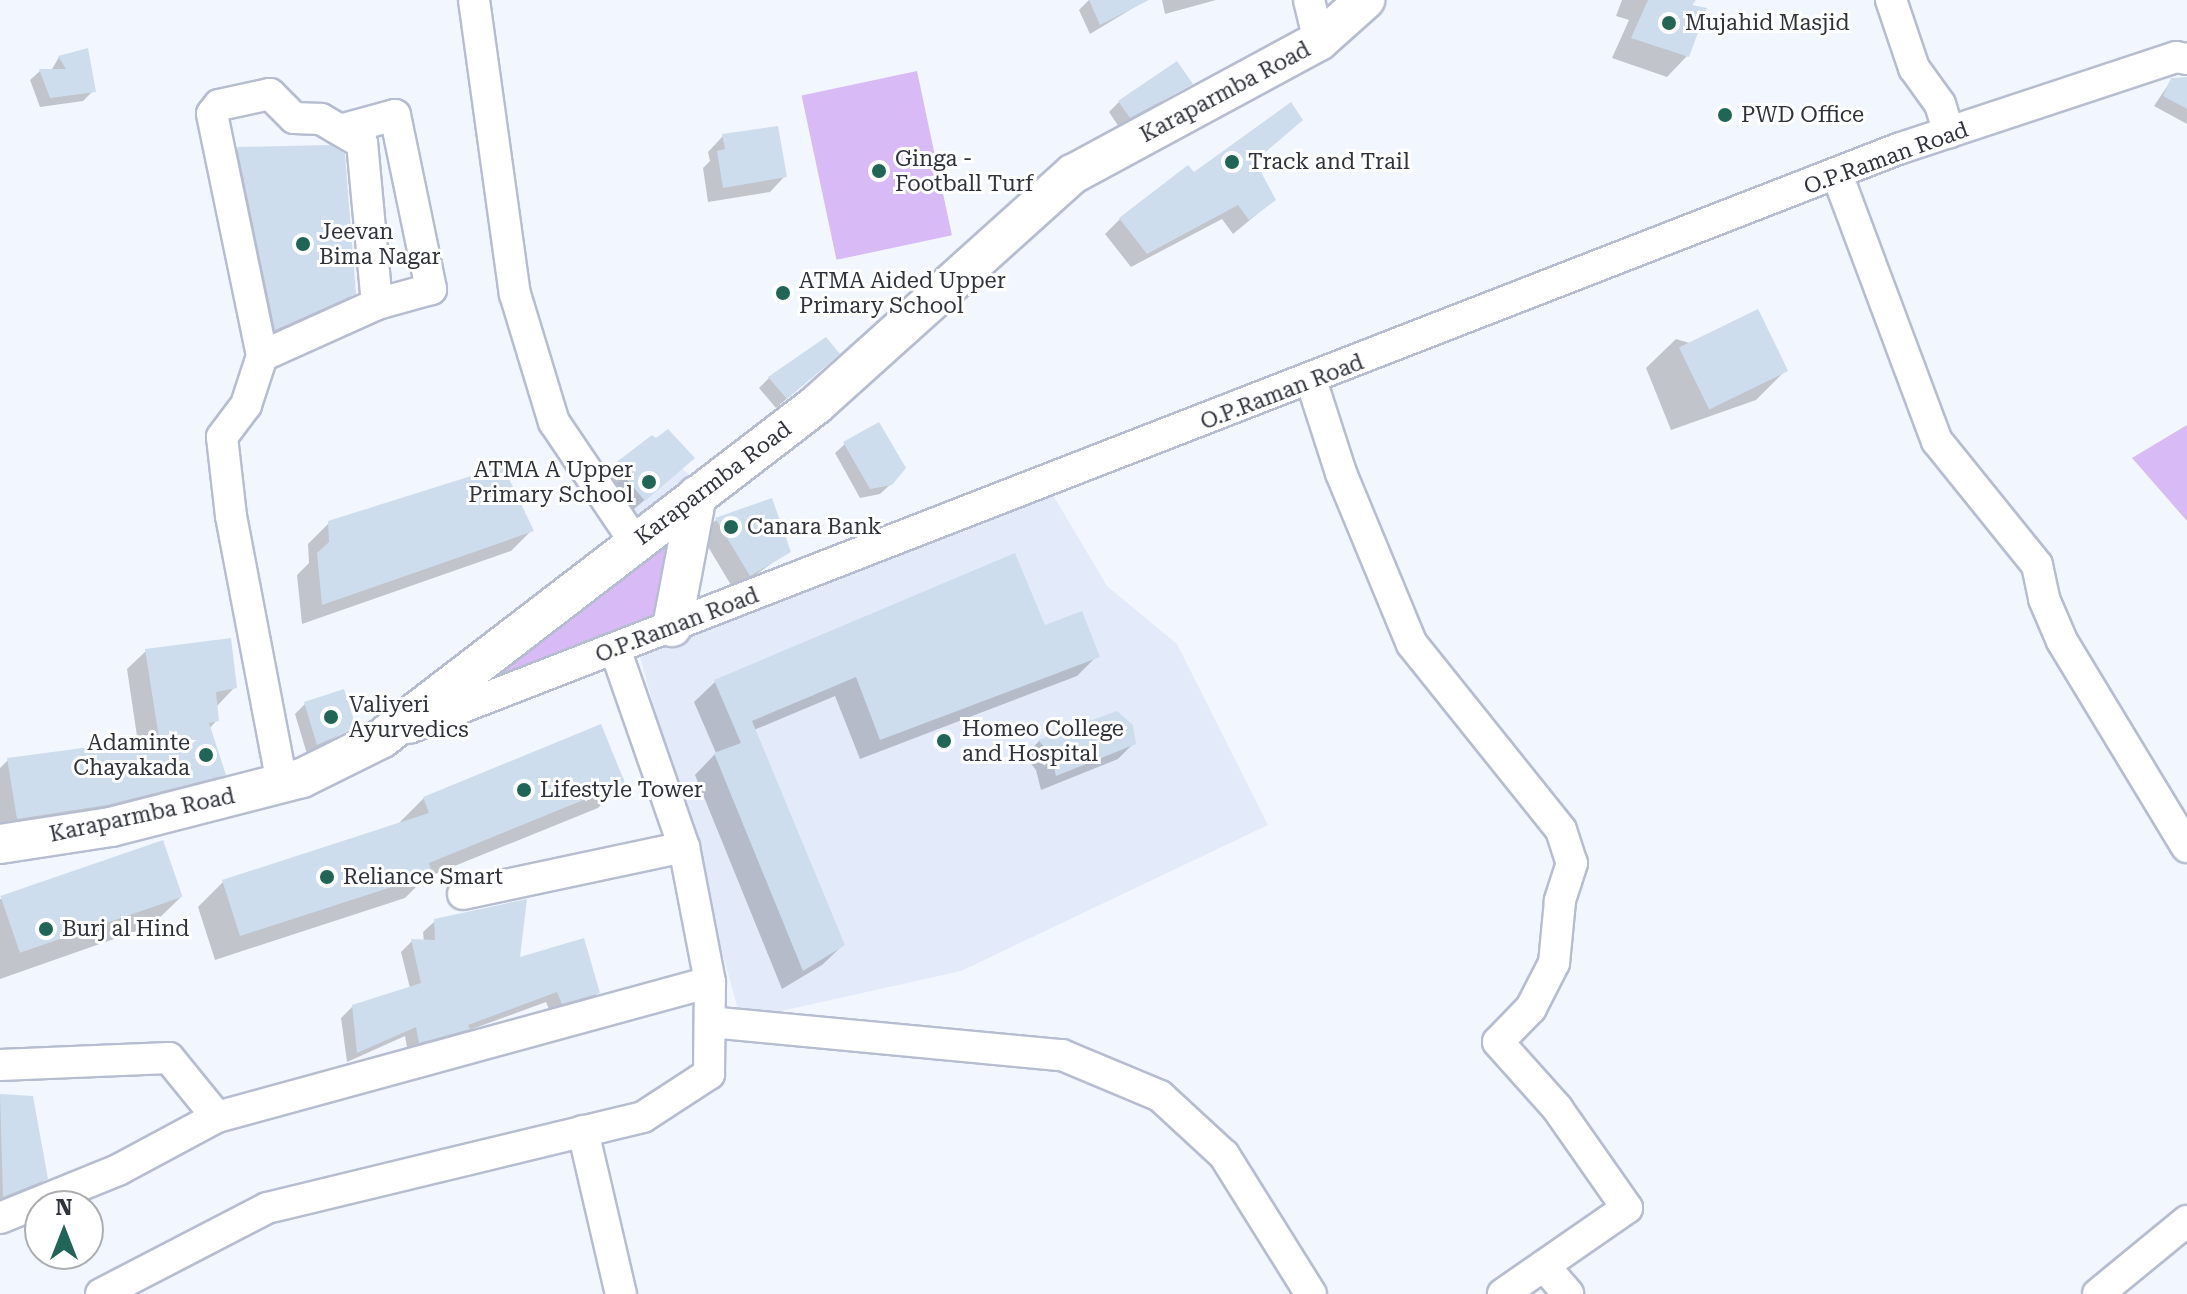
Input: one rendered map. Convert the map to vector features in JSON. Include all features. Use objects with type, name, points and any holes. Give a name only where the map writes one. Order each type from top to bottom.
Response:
[{"type":"main road","name":"Karaparmba Road","points":[[0,844],[111,827],[282,783],[381,739],[816,405],[1073,174],[1319,41],[1365,0]]},
{"type":"main road","points":[[672,627],[697,495]]},
{"type":"street","points":[[474,0],[515,294],[554,422],[635,542]]},
{"type":"street","points":[[1309,0],[1319,41]]},
{"type":"street","points":[[1891,0],[1914,68],[1940,104],[1949,133]]},
{"type":"street","name":"O.P.Raman Road","points":[[381,739],[1837,174],[2176,57],[2187,59]]},
{"type":"street","points":[[282,783],[231,516],[222,437],[246,405],[262,356],[213,108],[270,94],[294,118],[321,119],[362,143],[377,304]]},
{"type":"street","points":[[262,356],[377,304],[431,289],[395,115],[340,130]]},
{"type":"street","points":[[1837,174],[1886,316],[1937,441],[2037,565],[2044,599],[2062,641],[2187,847]]},
{"type":"street","points":[[1311,380],[1341,473],[1412,644],[1561,830],[1572,863],[1560,901],[1554,963],[1531,1008],[1498,1042],[1557,1108],[1627,1208],[1503,1294]]},
{"type":"street","points":[[101,1294],[267,1208],[643,1117],[709,1074],[710,982],[684,847],[615,649]]},
{"type":"street","points":[[463,894],[684,847]]},
{"type":"street","points":[[0,1218],[118,1170],[217,1117],[710,982]]},
{"type":"street","points":[[710,1022],[1062,1055],[1160,1096],[1224,1155],[1311,1294]]},
{"type":"street","points":[[0,1065],[169,1058],[217,1117]]},
{"type":"street","points":[[583,1131],[621,1294]]},
{"type":"street","points":[[2098,1294],[2187,1221]]},
{"type":"street","points":[[1544,1266],[1568,1294]]},
{"type":"shaded area","name":"Ginga - Football Turf","points":[[917,71],[952,235],[837,260],[802,96]]},
{"type":"shaded area","points":[[2187,425],[2187,521],[2132,458]]},
{"type":"shaded area","name":"ATMA A Upper Primary School","points":[[661,451],[690,475],[636,516],[608,489]]},
{"type":"shaded area","name":"Homeo College and Hospital","points":[[1053,495],[1107,586],[1177,644],[1268,825],[961,971],[741,1020],[640,657]]},
{"type":"shaded area","points":[[687,512],[672,627],[435,709]]},
{"type":"building","points":[[1089,0],[1149,0],[1100,25]]},
{"type":"building","name":"Mujahid Masjid","points":[[1648,0],[1696,0],[1692,5],[1707,8],[1689,57],[1631,38]]},
{"type":"building","points":[[88,48],[96,92],[50,98],[39,69],[66,69],[58,56]]},
{"type":"building","points":[[1177,61],[1193,84],[1130,118],[1118,101]]},
{"type":"building","points":[[2187,77],[2187,109],[2163,96],[2171,78]]},
{"type":"building","points":[[1291,102],[1303,120],[1255,161],[1276,200],[1249,220],[1238,205],[1147,254],[1119,218],[1188,165],[1194,172]]},
{"type":"building","points":[[778,126],[787,177],[723,188],[717,151],[725,149],[722,134]]},
{"type":"building","name":"Jeevan Bima Nagar","points":[[330,145],[345,154],[356,294],[275,330],[237,147]]},
{"type":"building","points":[[1758,309],[1788,371],[1709,410],[1679,348]]},
{"type":"building","points":[[826,337],[840,354],[787,399],[768,377]]},
{"type":"building","points":[[879,422],[906,468],[892,485],[870,489],[843,442]]},
{"type":"building","points":[[668,429],[695,458],[645,501],[614,464],[652,435],[656,438]]},
{"type":"building","points":[[503,466],[534,531],[322,605],[317,553],[329,542],[328,521]]},
{"type":"building","points":[[772,498],[791,552],[750,576],[715,518]]},
{"type":"building","points":[[1015,553],[1045,625],[1082,611],[1100,657],[880,740],[856,677],[752,721],[845,945],[803,971],[714,753],[741,743],[714,680]]},
{"type":"building","points":[[231,638],[237,688],[216,692],[219,721],[209,723],[226,775],[107,805],[17,819],[7,758],[159,738],[145,649]]},
{"type":"building","name":"Valiyeri Ayurvedics","points":[[344,689],[356,727],[317,745],[304,702]]},
{"type":"building","points":[[1117,711],[1133,725],[1136,744],[1056,776],[1051,754],[1038,740]]},
{"type":"building","points":[[601,724],[625,783],[429,863],[432,874],[240,936],[222,880],[429,813],[423,797]]},
{"type":"building","name":"Burj al Hind","points":[[163,840],[183,897],[20,953],[0,896]]},
{"type":"building","points":[[527,899],[520,957],[584,938],[600,993],[562,1004],[557,992],[468,1025],[470,1029],[419,1043],[416,1027],[357,1053],[352,1005],[421,983],[411,939],[435,940],[434,919]]},
{"type":"building","points":[[0,1094],[33,1096],[48,1179],[3,1197]]},
{"type":"place","name":"Mujahid Masjid","points":[[1669,23]]},
{"type":"place","name":"PWD Office","points":[[1725,115]]},
{"type":"place","name":"Track and Trail","points":[[1232,162]]},
{"type":"place","name":"Ginga - Football Turf","points":[[879,171]]},
{"type":"place","name":"Jeevan Bima Nagar","points":[[303,244]]},
{"type":"place","name":"ATMA Aided Upper Primary School","points":[[783,293]]},
{"type":"place","name":"ATMA A Upper Primary School","points":[[649,482]]},
{"type":"place","name":"Canara Bank","points":[[731,527]]},
{"type":"place","name":"Valiyeri Ayurvedics","points":[[331,717]]},
{"type":"place","name":"Homeo College and Hospital","points":[[944,741]]},
{"type":"place","name":"Adaminte Chayakada","points":[[206,755]]},
{"type":"place","name":"Lifestyle Tower","points":[[524,790]]},
{"type":"place","name":"Reliance Smart","points":[[327,877]]},
{"type":"place","name":"Burj al Hind","points":[[46,929]]}]
